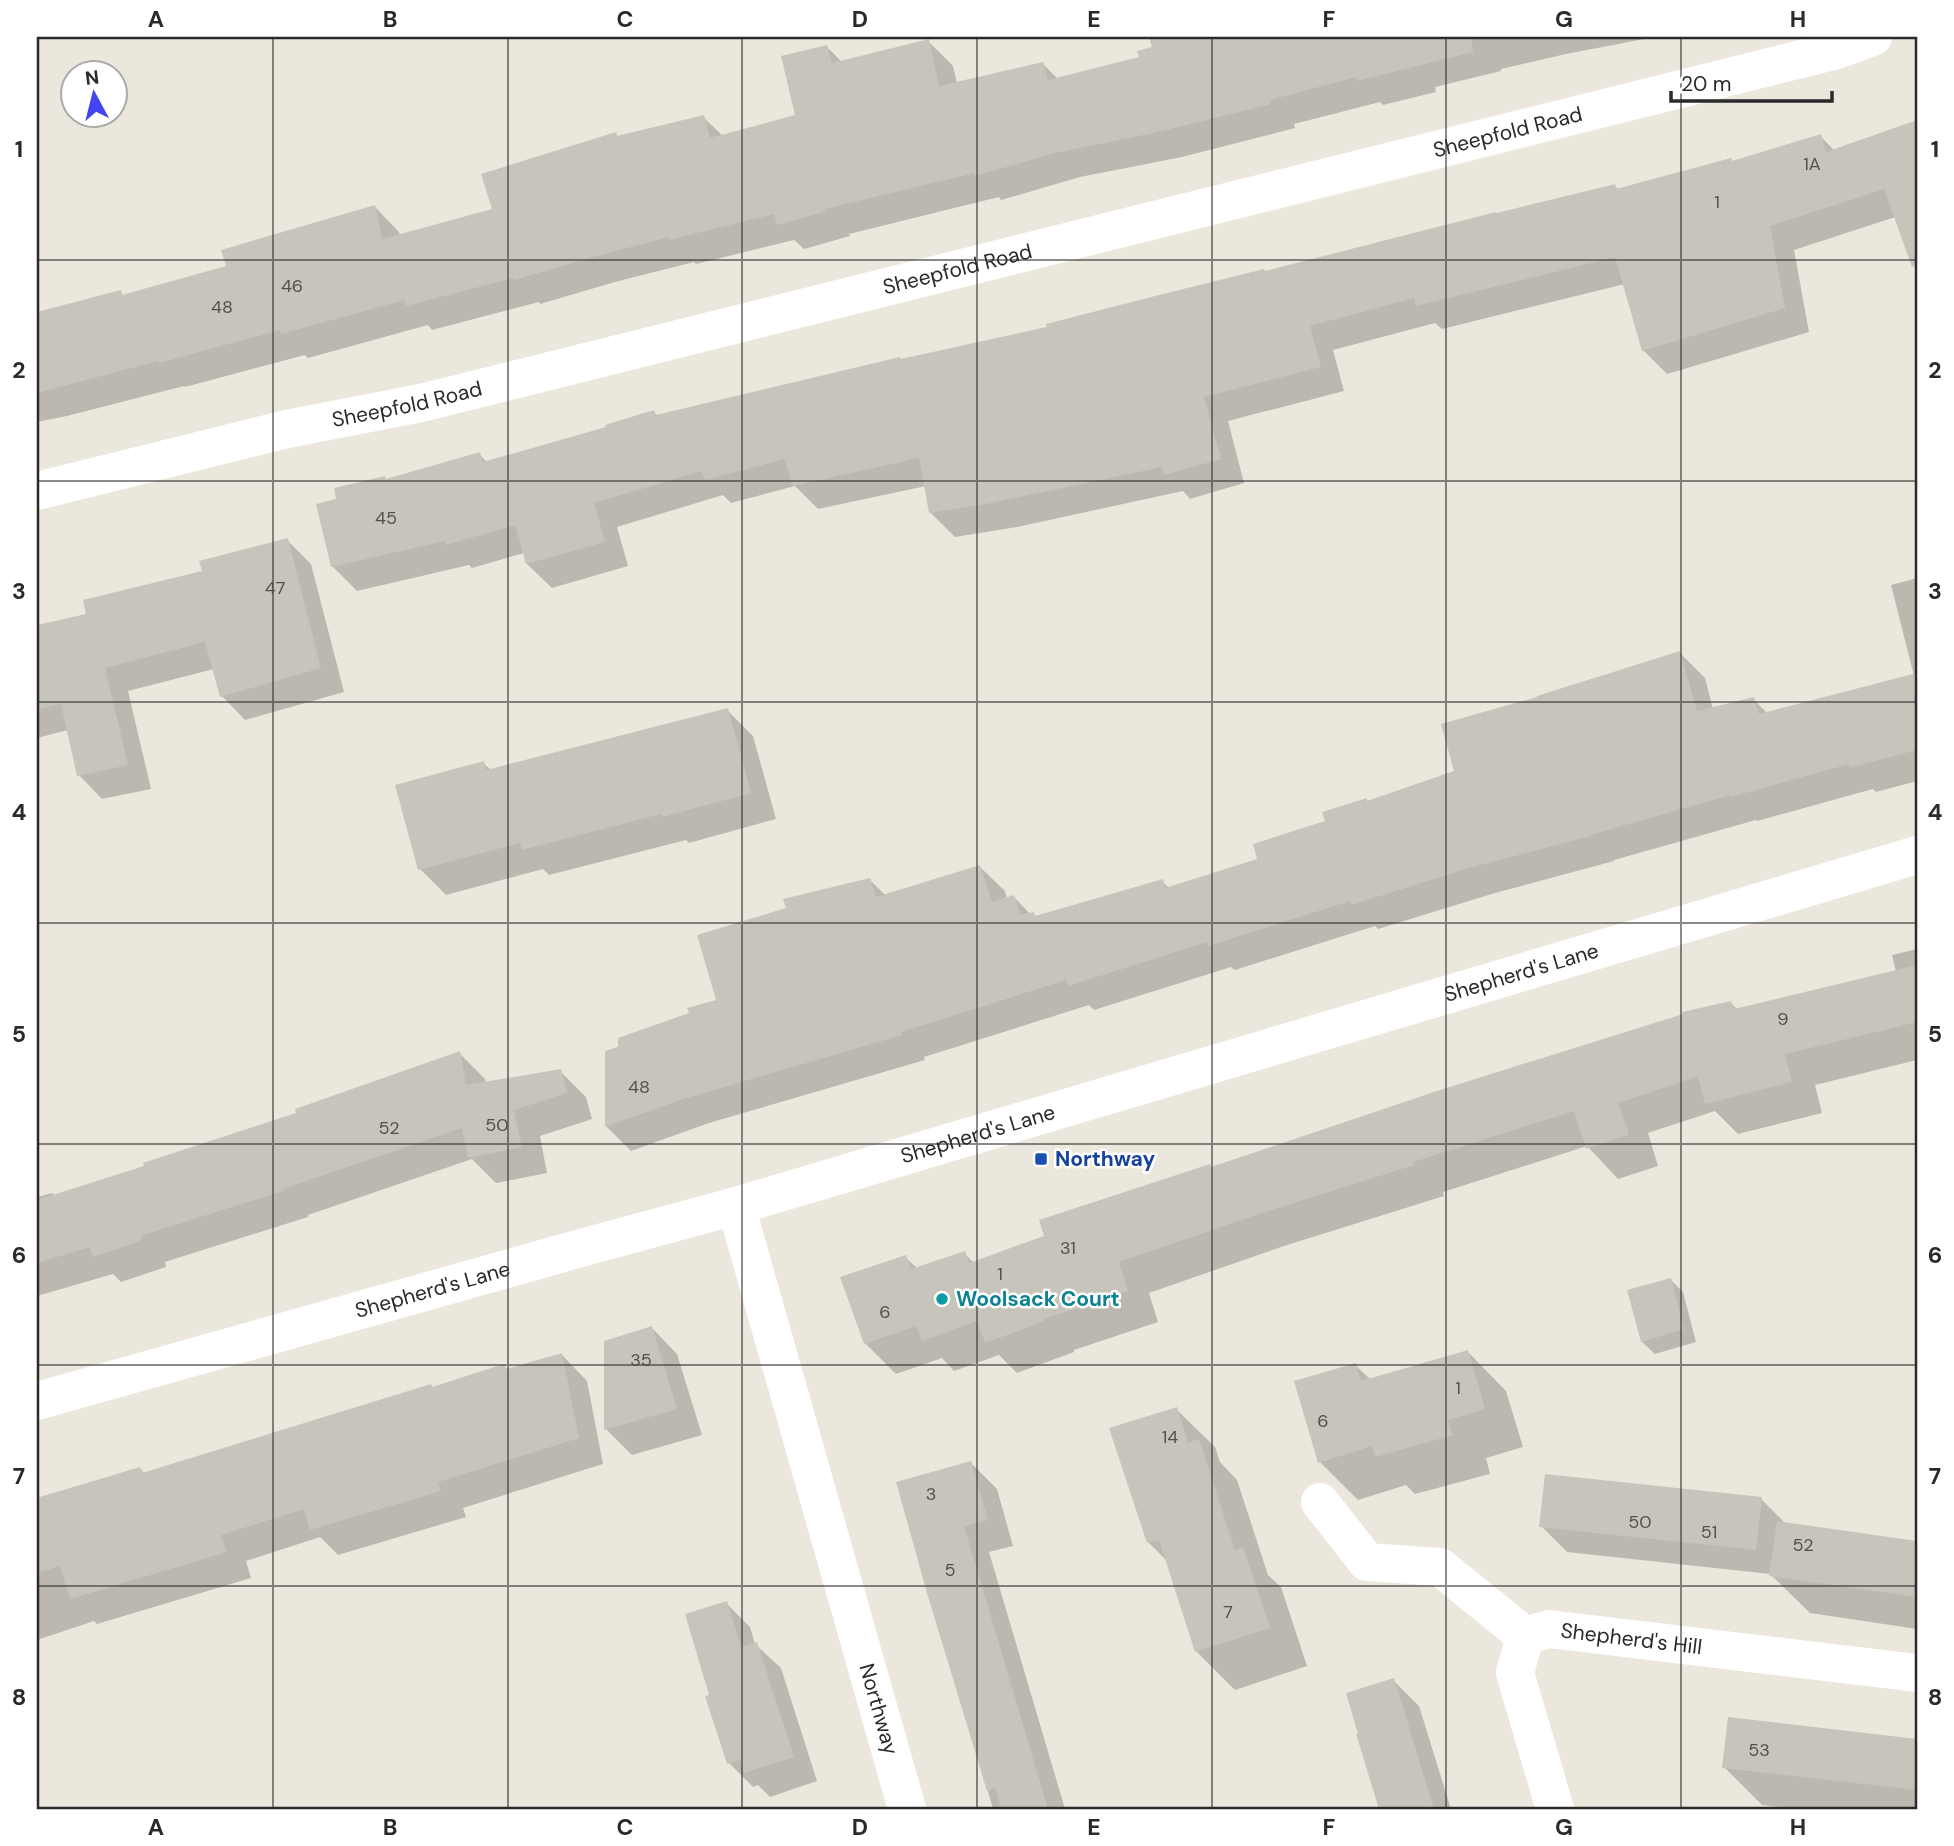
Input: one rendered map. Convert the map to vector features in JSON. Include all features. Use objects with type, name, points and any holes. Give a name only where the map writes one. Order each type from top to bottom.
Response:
[{"type":"street","name":"Sheepfold Road","points":[[37,491],[287,429],[421,403],[1838,50],[1873,37]]},
{"type":"street","name":"Shepherd's Lane","points":[[37,1401],[736,1206],[1917,855]]},
{"type":"street","name":"Northway","points":[[736,1206],[907,1809]]},
{"type":"street","points":[[1320,1502],[1367,1562],[1440,1567],[1525,1636],[1515,1673],[1555,1809]]},
{"type":"street","name":"Shepherd's Hill","points":[[1525,1636],[1549,1629],[1917,1672]]},
{"type":"building","points":[[1149,37],[1471,37],[1473,52],[1357,81],[1356,77],[1270,100],[1271,104],[1158,132],[1055,153],[975,176],[974,173],[825,209],[826,211],[777,225],[774,214],[669,240],[669,237],[514,280],[513,278],[406,306],[404,300],[281,334],[280,330],[37,393],[37,312],[121,290],[122,295],[226,266],[221,250],[375,205],[382,239],[492,209],[481,174],[616,132],[617,136],[704,115],[710,138],[795,115],[781,56],[827,45],[832,63],[929,39],[939,86],[1043,62],[1048,80],[1139,57],[1137,51],[1152,47]]},
{"type":"building","points":[[1917,120],[1917,266],[1912,267],[1884,189],[1770,226],[1785,308],[1642,351],[1615,257],[1416,306],[1414,298],[1310,326],[1321,367],[1204,397],[1221,459],[1164,475],[1162,467],[991,503],[929,513],[919,458],[792,486],[785,459],[705,480],[702,471],[594,503],[605,542],[526,564],[515,525],[446,545],[445,541],[331,567],[316,504],[336,499],[334,488],[385,476],[386,479],[480,452],[483,462],[606,427],[605,425],[654,410],[656,415],[900,357],[901,359],[1047,327],[1046,324],[1163,294],[1496,212],[1615,184],[1616,189],[1731,158],[1732,161],[1821,134],[1826,152]]},
{"type":"building","points":[[288,538],[321,668],[220,697],[205,642],[105,668],[128,765],[77,776],[61,704],[37,709],[37,625],[86,614],[83,600],[202,571],[199,561]]},
{"type":"building","points":[[1680,651],[1697,711],[1754,697],[1759,714],[1917,673],[1917,750],[1849,768],[1849,764],[1731,797],[1730,795],[1469,868],[1351,905],[1350,901],[1208,946],[1207,942],[1068,986],[1066,980],[901,1032],[902,1035],[683,1099],[605,1127],[605,1051],[618,1047],[618,1038],[689,1013],[687,1008],[716,1000],[697,935],[786,908],[783,899],[870,878],[876,897],[980,865],[992,902],[1014,895],[1020,915],[1034,912],[1035,916],[1163,879],[1165,888],[1257,859],[1253,844],[1325,821],[1322,812],[1367,798],[1367,801],[1454,771],[1441,724],[1537,697]]},
{"type":"building","points":[[728,708],[751,793],[522,850],[520,843],[418,870],[395,785],[484,761],[486,770]]},
{"type":"building","points":[[1917,965],[1917,1022],[1785,1054],[1792,1082],[1705,1104],[1698,1076],[1618,1103],[1629,1135],[1586,1149],[1574,1111],[1413,1162],[1414,1165],[1119,1262],[1128,1291],[1044,1319],[1045,1321],[985,1343],[977,1321],[922,1341],[916,1326],[864,1344],[840,1277],[906,1255],[911,1269],[965,1251],[969,1263],[1044,1236],[1039,1220],[1210,1164],[1211,1167],[1440,1090],[1683,1014],[1682,1012],[1731,1001],[1734,1009]]},
{"type":"building","points":[[460,1051],[466,1085],[561,1069],[567,1093],[514,1110],[522,1147],[468,1158],[462,1128],[283,1191],[140,1236],[141,1241],[93,1257],[90,1247],[37,1263],[37,1200],[296,1113],[295,1109]]},
{"type":"building","points":[[1671,1278],[1684,1329],[1641,1342],[1627,1290]]},
{"type":"building","points":[[652,1326],[677,1409],[604,1430],[604,1341]]},
{"type":"building","points":[[1468,1350],[1485,1409],[1448,1420],[1453,1435],[1375,1457],[1372,1446],[1318,1463],[1294,1381],[1356,1363],[1361,1381]]},
{"type":"building","points":[[562,1353],[579,1438],[438,1482],[441,1491],[310,1530],[304,1509],[221,1535],[227,1552],[70,1599],[60,1566],[37,1573],[37,1498],[140,1467],[142,1473],[431,1384],[432,1387],[504,1364],[506,1369]]},
{"type":"building","points":[[1177,1407],[1188,1443],[1199,1439],[1235,1550],[1243,1547],[1270,1628],[1195,1652],[1159,1540],[1147,1543],[1109,1428]]},
{"type":"building","points":[[971,1461],[988,1520],[964,1526],[1048,1809],[1001,1809],[995,1788],[987,1791],[896,1482]]},
{"type":"building","points":[[1545,1474],[1762,1497],[1756,1550],[1539,1527]]},
{"type":"building","points":[[1777,1521],[1917,1541],[1917,1597],[1769,1576]]},
{"type":"building","points":[[727,1601],[741,1647],[757,1642],[794,1757],[744,1773],[740,1760],[727,1764],[705,1696],[709,1695],[685,1614]]},
{"type":"building","points":[[1394,1678],[1434,1809],[1379,1809],[1356,1734],[1346,1693]]},
{"type":"building","points":[[1728,1717],[1917,1739],[1917,1790],[1722,1768]]},
{"type":"place","name":"Northway","points":[[1041,1159]]},
{"type":"place","name":"Woolsack Court","points":[[942,1299]]}]
